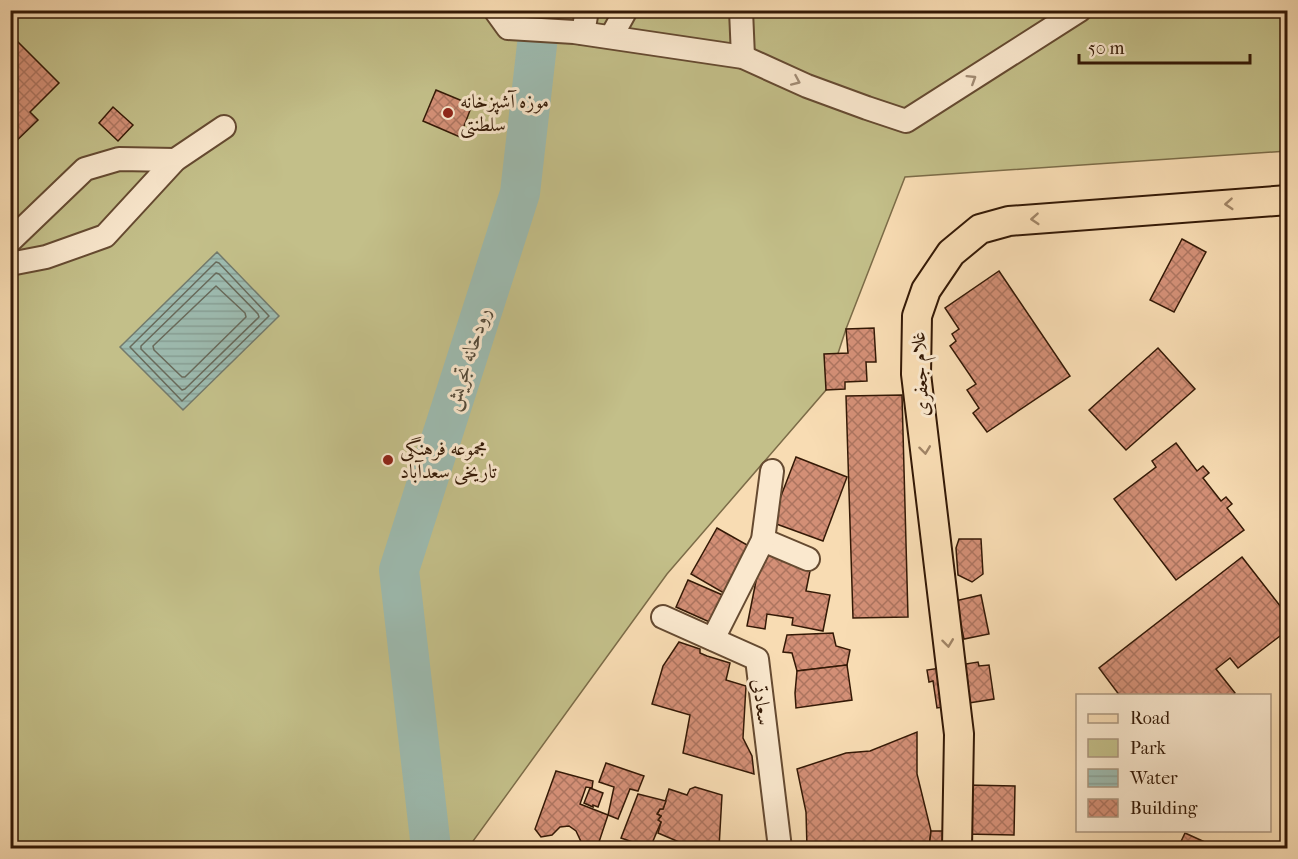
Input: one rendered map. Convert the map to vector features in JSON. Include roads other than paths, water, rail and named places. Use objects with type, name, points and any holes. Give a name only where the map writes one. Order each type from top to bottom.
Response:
[{"type":"main road","name":"غلام جعفری","points":[[957,849],[959,734],[916,374],[917,316],[926,290],[951,253],[980,229],[1009,221],[1287,200]]},
{"type":"street","points":[[578,32],[586,10]]},
{"type":"street","points":[[611,37],[626,10]]},
{"type":"street","points":[[741,10],[743,57]]},
{"type":"street","points":[[502,19],[743,57],[807,86],[906,121],[1080,10]]},
{"type":"street","points":[[10,264],[46,257],[105,236],[175,160],[224,127]]},
{"type":"street","points":[[10,241],[85,169],[119,159],[175,160]]},
{"type":"street","points":[[713,639],[763,540],[772,471]]},
{"type":"street","points":[[763,540],[808,559]]},
{"type":"street","name":"سعادتی","points":[[663,616],[757,658],[780,849]]},
{"type":"water","points":[[217,252],[279,316],[183,410],[120,347]]},
{"type":"waterway","name":"رودخانه تجریش","points":[[431,848],[399,570],[520,193],[541,10]]},
{"type":"place","name":"موزه آشپزخانه سلطنتی","points":[[448,113]]},
{"type":"place","name":"مجموعه فرهنگی تاریخی سعدآباد","points":[[388,460]]}]
